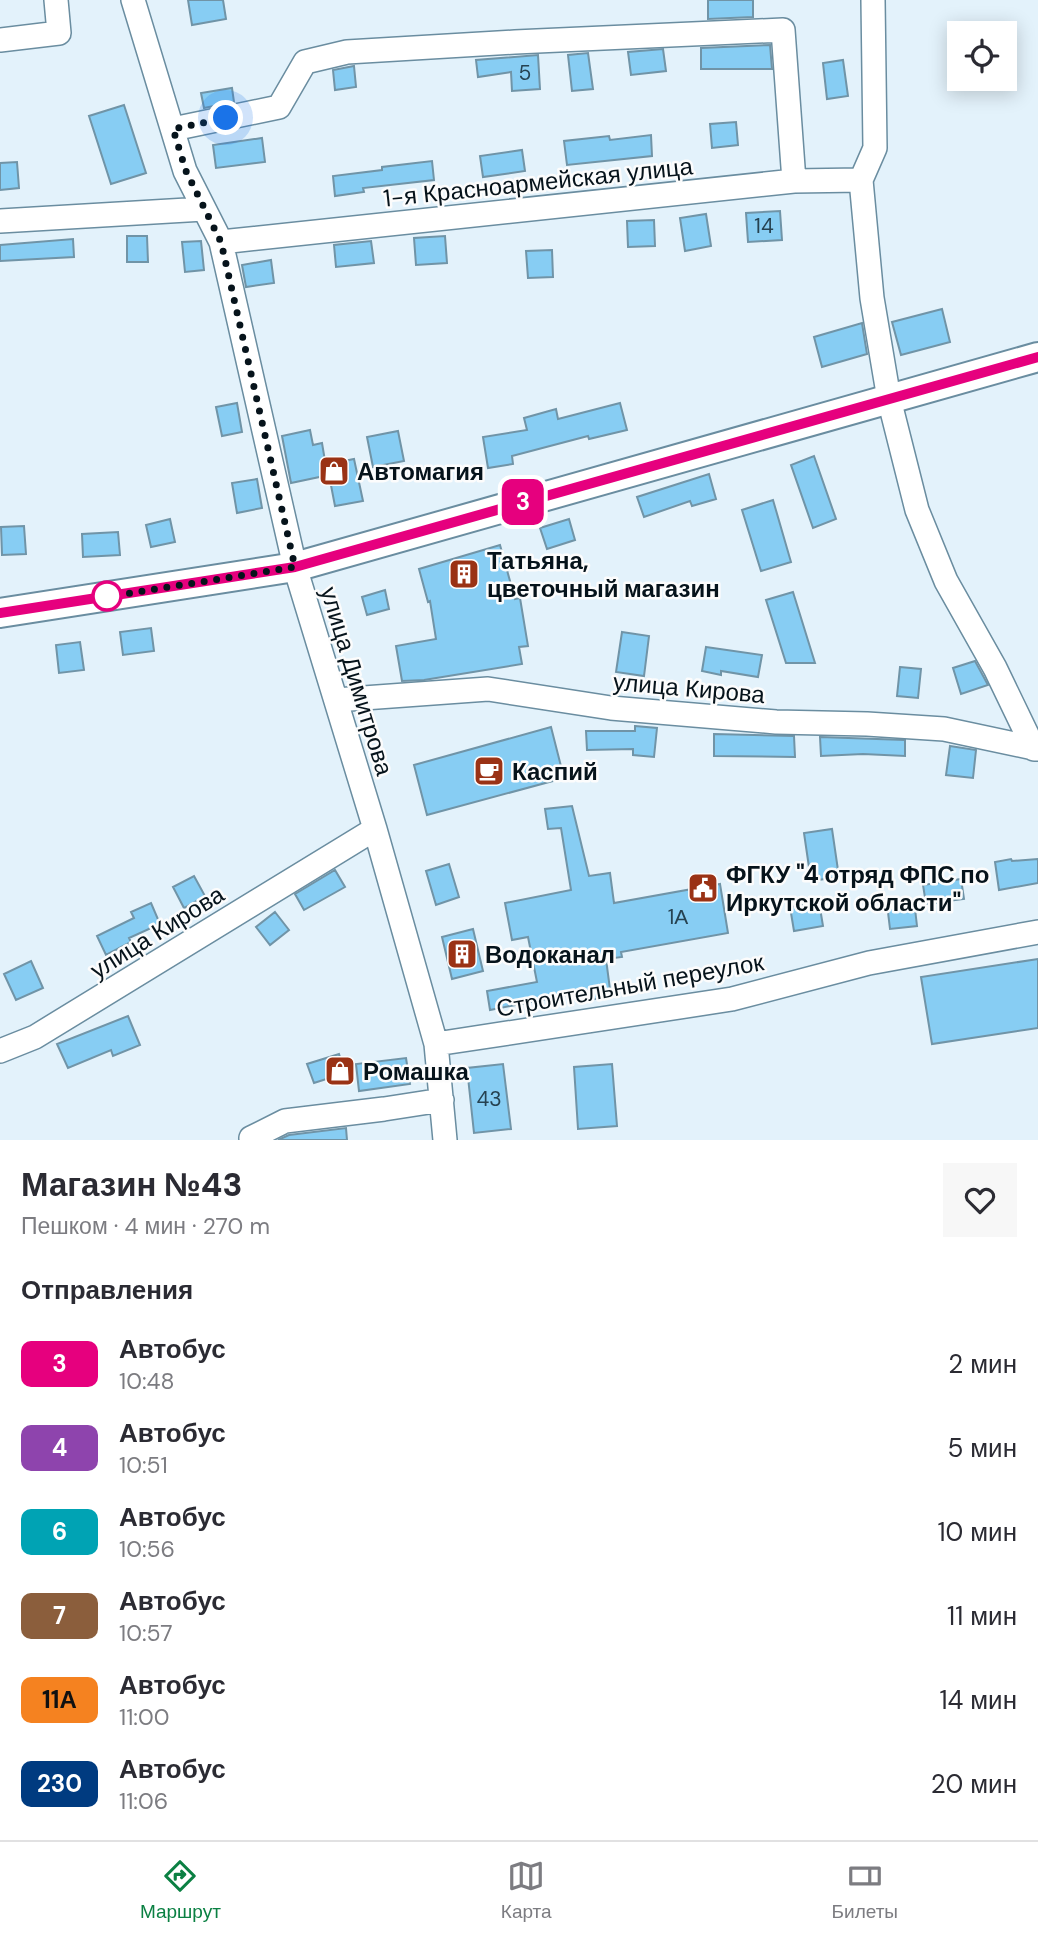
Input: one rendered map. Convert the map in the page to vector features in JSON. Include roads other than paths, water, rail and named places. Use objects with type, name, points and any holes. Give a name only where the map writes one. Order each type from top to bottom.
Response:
[{"type":"main road","points":[[0,613],[295,567],[1038,357]]},
{"type":"street","points":[[0,40],[59,33],[55,0]]},
{"type":"street","name":"улица Димитрова","points":[[133,0],[186,171],[221,242],[295,567],[375,829],[436,1044],[445,1140]]},
{"type":"street","points":[[873,0],[875,148],[861,180],[872,298],[889,399],[917,510],[946,581],[995,668],[1036,749]]},
{"type":"street","points":[[173,129],[279,107],[305,62],[347,52],[783,30],[794,181]]},
{"type":"street","name":"1-я Красноармейская улица","points":[[221,242],[794,181],[861,180]]},
{"type":"street","points":[[0,220],[204,209]]},
{"type":"street","name":"улица Кирова","points":[[336,700],[488,689],[611,708],[776,722],[944,729],[1036,749]]},
{"type":"street","name":"улица Кирова","points":[[0,1051],[35,1037],[375,829]]},
{"type":"street","name":"Строительный переулок","points":[[436,1044],[732,999],[869,963],[1038,932]]},
{"type":"street","points":[[251,1140],[285,1121],[442,1100]]},
{"type":"place","name":"Автомагия","points":[[334,471]]},
{"type":"place","name":"Татьяна, цветочный магазин","points":[[464,574]]},
{"type":"place","name":"Каспий","points":[[489,771]]},
{"type":"place","name":"ФГКУ \"4 отряд ФПС по Иркутской области\"","points":[[703,888]]},
{"type":"place","name":"Водоканал","points":[[462,954]]},
{"type":"place","name":"Ромашка","points":[[340,1071]]}]
